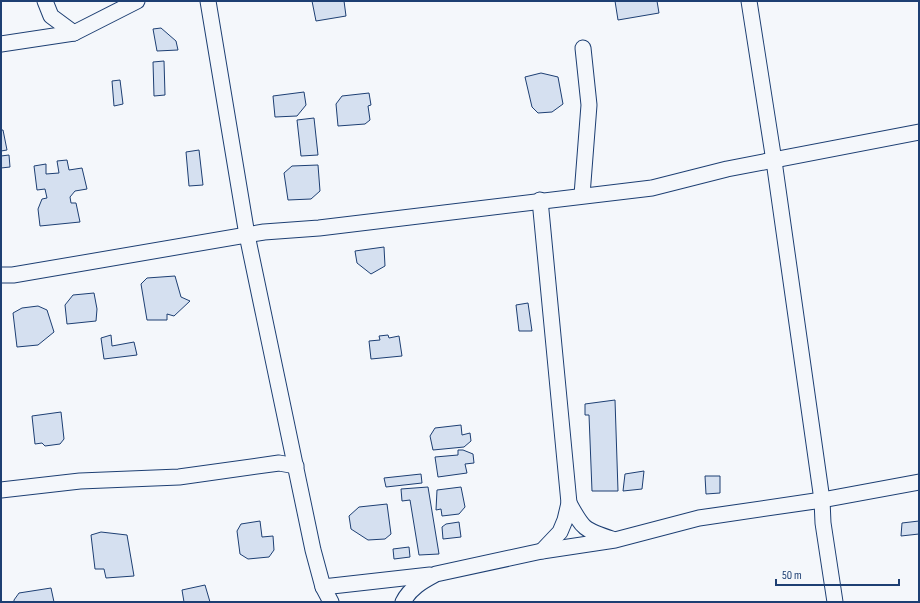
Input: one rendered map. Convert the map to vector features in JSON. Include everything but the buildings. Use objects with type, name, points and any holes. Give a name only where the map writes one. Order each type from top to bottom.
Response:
[{"type":"street","points":[[45,1],[51,16],[74,33]]},
{"type":"street","points":[[1,44],[74,33],[137,1]]},
{"type":"street","points":[[208,1],[247,235],[313,550],[323,588],[331,602]]},
{"type":"street","points":[[749,1],[774,161],[835,602]]},
{"type":"street","points":[[582,195],[589,105],[583,48]]},
{"type":"street","points":[[1,275],[13,275],[264,232],[319,228],[540,200],[652,188],[727,169],[919,132]]},
{"type":"street","points":[[540,200],[569,503],[565,520],[560,532],[542,551]]},
{"type":"street","points":[[1,490],[80,481],[179,477],[279,463],[296,466]]},
{"type":"street","points":[[323,588],[436,574],[542,551],[614,540],[698,518],[822,500],[919,482]]},
{"type":"street","points":[[569,503],[584,528],[592,533],[614,540]]},
{"type":"street","points":[[403,602],[414,588],[424,580],[436,574]]}]
